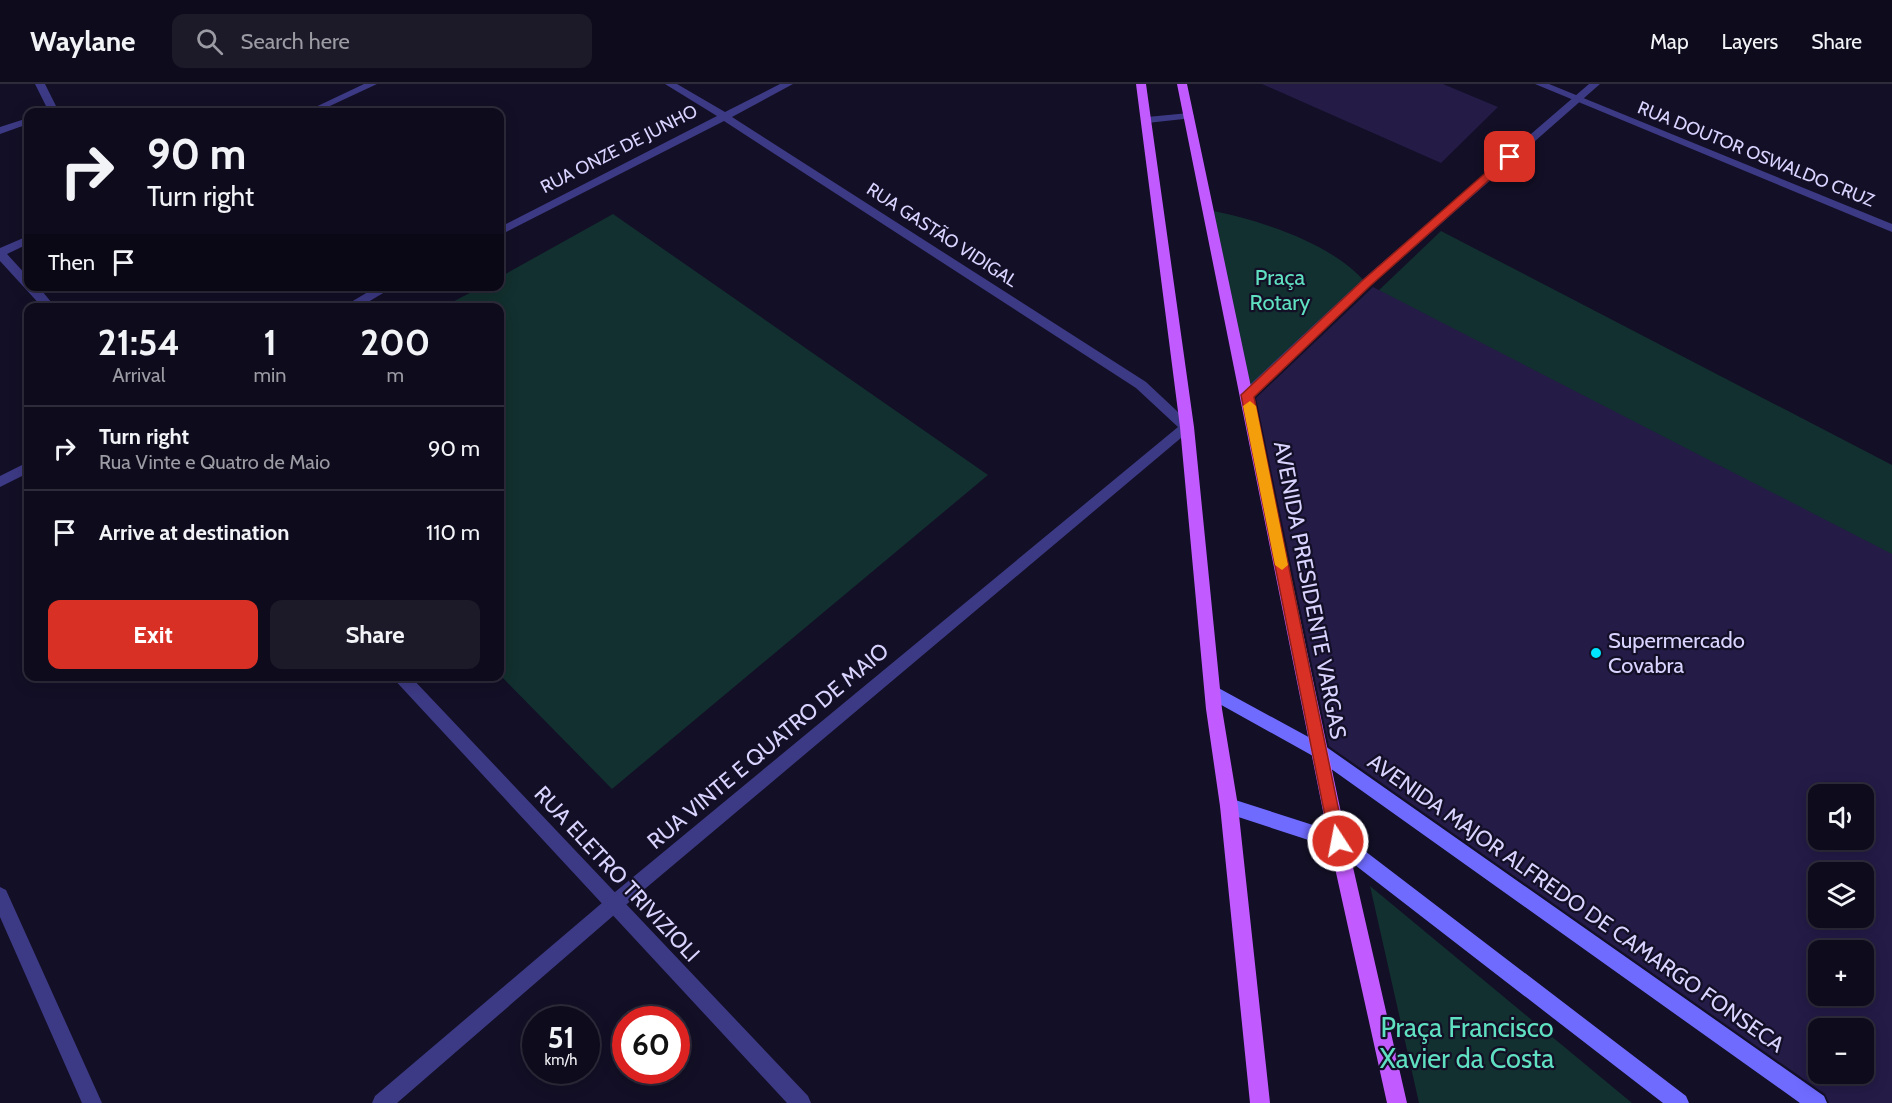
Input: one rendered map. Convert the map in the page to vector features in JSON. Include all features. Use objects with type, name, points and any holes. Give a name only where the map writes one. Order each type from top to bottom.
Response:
[{"type":"main road","points":[[1141,84],[1187,427],[1213,692],[1229,806],[1260,1103]]},
{"type":"main road","name":"AVENIDA PRESIDENTE VARGAS","points":[[1182,84],[1319,751],[1397,1103]]},
{"type":"main road","name":"AVENIDA MAJOR ALFREDO DE CAMARGO FONSECA","points":[[1213,692],[1319,751],[1817,1103]]},
{"type":"main road","points":[[1229,806],[1338,841],[1678,1103]]},
{"type":"street","points":[[39,84],[52,108]]},
{"type":"street","points":[[319,108],[372,84]]},
{"type":"street","name":"RUA GASTÃO VIDIGAL","points":[[670,84],[724,116],[1141,384],[1187,427]]},
{"type":"street","name":"RUA ONZE DE JUNHO","points":[[504,229],[788,84]]},
{"type":"street","name":"RUA DOUTOR OSWALDO CRUZ","points":[[1540,84],[1892,228]]},
{"type":"street","points":[[1247,395],[1366,283],[1595,84]]},
{"type":"street","points":[[1147,120],[1189,116]]},
{"type":"street","points":[[0,131],[24,122]]},
{"type":"street","points":[[24,242],[0,253],[24,279]]},
{"type":"street","points":[[35,291],[46,303]]},
{"type":"street","points":[[357,303],[379,291]]},
{"type":"street","name":"RUA VINTE E QUATRO DE MAIO","points":[[382,1103],[615,903],[1187,427]]},
{"type":"street","points":[[0,482],[24,469]]},
{"type":"street","name":"RUA ELETRO TRIVIZIOLI","points":[[404,681],[801,1103]]},
{"type":"street","points":[[0,896],[92,1103]]},
{"type":"green space","name":"Praça Rotary","points":[[1209,210],[1250,220],[1294,235],[1334,256],[1366,283],[1247,395]]},
{"type":"green space","points":[[613,214],[988,475],[612,789],[504,679],[504,303],[451,303],[473,291],[504,291],[504,275]]},
{"type":"green space","points":[[1441,231],[1892,465],[1892,567],[1376,293]]},
{"type":"green space","name":"Praça Francisco Xavier da Costa","points":[[1370,886],[1632,1103],[1419,1103]]},
{"type":"building","points":[[1262,84],[1443,84],[1498,107],[1441,163]]},
{"type":"building","name":"Supermercado Covabra","points":[[1373,287],[1892,554],[1892,1103],[1829,1103],[1825,1094],[1811,1084],[1874,1084],[1874,1018],[1808,1018],[1808,1082],[1329,746],[1256,398]]},
{"type":"slow traffic","points":[[1250,406],[1282,565]]},
{"type":"place","name":"Supermercado Covabra","points":[[1596,653]]},
{"type":"route","points":[[1338,841],[1247,395],[1366,283],[1510,157]]}]
